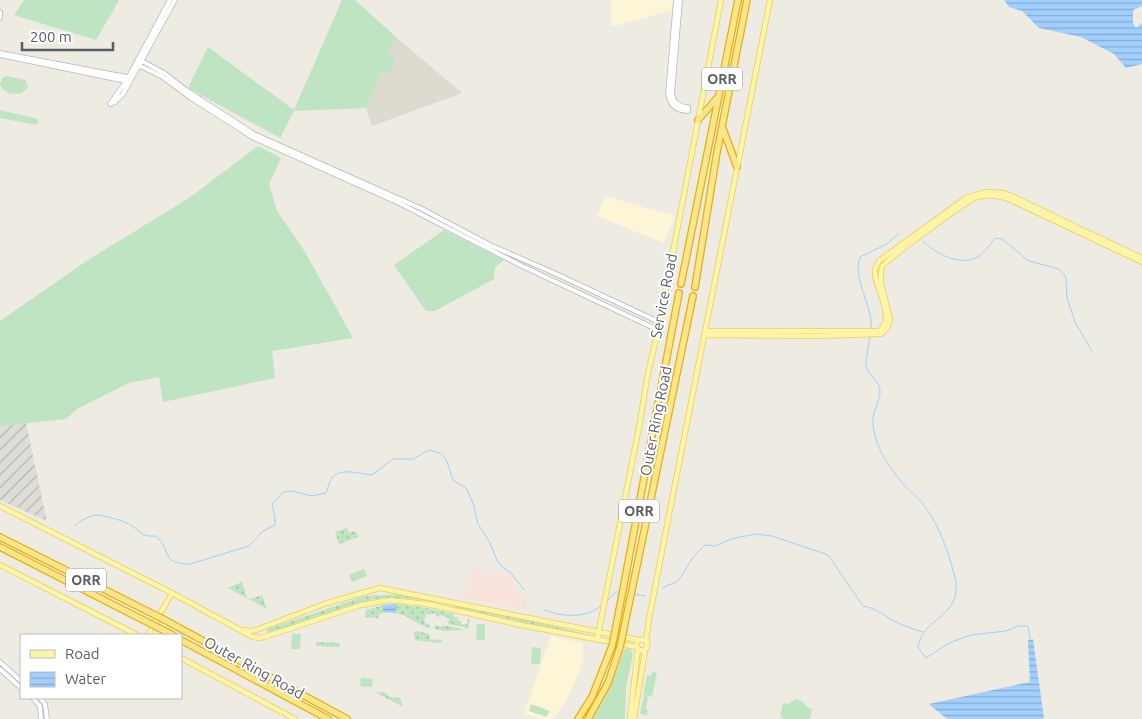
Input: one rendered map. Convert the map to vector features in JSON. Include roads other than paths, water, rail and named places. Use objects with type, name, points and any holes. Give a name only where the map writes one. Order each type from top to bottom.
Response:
[{"type":"highway","name":"ORR","points":[[681,284],[738,0]]},
{"type":"highway","name":"ORR","points":[[694,286],[747,0]]},
{"type":"highway","points":[[698,120],[719,95]]},
{"type":"highway","points":[[722,128],[737,167]]},
{"type":"highway","points":[[699,201],[708,203]]},
{"type":"highway","name":"Outer Ring Road","points":[[578,719],[592,697],[612,646],[680,293]]},
{"type":"highway","name":"Outer Ring Road","points":[[588,719],[608,683],[620,647],[693,296]]},
{"type":"highway","name":"Outer Ring Road","points":[[0,537],[163,619],[347,719]]},
{"type":"highway","name":"ORR","points":[[0,547],[171,634]]},
{"type":"highway","name":"Outer Ring Road","points":[[182,640],[328,719]]},
{"type":"main road","name":"Service Road","points":[[597,640],[640,422],[646,378],[658,330],[721,0]]},
{"type":"main road","points":[[634,719],[644,650],[648,646],[646,641],[654,592],[770,0]]},
{"type":"main road","points":[[911,241],[966,198],[977,194],[995,192],[1014,197],[1142,258]]},
{"type":"main road","points":[[705,333],[870,333],[879,331],[882,329],[886,317],[875,269],[879,261],[976,198],[1002,197],[1142,262]]},
{"type":"main road","points":[[0,506],[172,593],[253,637],[267,636],[377,601],[390,600],[412,601],[439,606],[644,650]]},
{"type":"main road","points":[[0,565],[135,634]]},
{"type":"main road","points":[[242,630],[249,631],[263,627],[327,603],[375,588],[388,588],[598,632],[639,640],[644,639],[646,641]]},
{"type":"main road","points":[[149,634],[172,593]]},
{"type":"main road","points":[[439,606],[441,600]]},
{"type":"main road","points":[[263,627],[267,636]]},
{"type":"main road","points":[[630,719],[639,640]]},
{"type":"main road","points":[[182,659],[295,719]]},
{"type":"street","points":[[129,79],[123,94],[110,104],[129,79],[170,0]]},
{"type":"street","points":[[140,59],[175,0]]},
{"type":"street","points":[[676,0],[670,91],[675,102],[681,106],[688,107],[688,111],[682,111],[674,107],[669,100],[670,91],[680,0]]},
{"type":"street","points":[[0,12],[0,18]]},
{"type":"street","points":[[0,54],[129,79]]},
{"type":"street","points":[[140,59],[254,134],[363,185],[572,290],[658,330]]},
{"type":"street","points":[[137,65],[161,76],[191,98],[254,138],[420,208],[492,246],[659,322]]},
{"type":"street","points":[[572,290],[575,283]]},
{"type":"street","points":[[612,309],[615,302]]},
{"type":"street","points":[[0,662],[20,680]]},
{"type":"street","points":[[0,669],[20,687]]},
{"type":"street","points":[[34,699],[40,706],[41,719]]},
{"type":"street","points":[[41,699],[45,704],[46,719]]},
{"type":"water","points":[[1004,0],[1142,0],[1142,6],[1133,10],[1133,23],[1136,28],[1142,23],[1142,64],[1126,68],[1114,54],[1081,37],[1039,28],[1022,11],[1009,7]]},
{"type":"water","points":[[396,604],[396,613],[383,612],[383,605]]},
{"type":"water","points":[[1033,639],[1044,719],[947,719],[929,704],[1030,682],[1028,640]]},
{"type":"waterway","points":[[871,330],[871,321],[859,275],[860,257],[887,244],[899,233]]},
{"type":"waterway","points":[[923,241],[947,257],[969,260],[976,258],[984,252],[995,238],[1002,239],[1029,261],[1059,269],[1066,277],[1067,298],[1075,322],[1092,351]]},
{"type":"waterway","points":[[870,337],[866,367],[880,389],[873,419],[876,440],[894,472],[905,486],[922,502],[936,524],[956,582],[956,594],[952,603],[927,629],[921,637],[918,647],[926,658],[949,643],[971,635],[1006,631],[1018,626],[1028,626],[1030,639]]},
{"type":"waterway","points":[[74,526],[84,519],[95,515],[120,520],[145,535],[156,536],[161,541],[170,559],[174,562],[190,564],[249,546],[263,531],[275,525],[272,504],[283,492],[292,491],[312,496],[326,493],[332,478],[340,473],[351,472],[372,475],[393,459],[413,459],[429,450],[440,453],[446,459],[453,480],[467,489],[474,506],[478,524],[489,541],[497,560],[501,566],[511,573],[524,590]]},
{"type":"waterway","points":[[662,588],[678,581],[694,556],[705,545],[715,546],[731,539],[755,534],[772,536],[828,555],[863,606],[875,610],[900,624],[923,632]]},
{"type":"waterway","points":[[607,601],[616,592],[620,592]]},
{"type":"waterway","points":[[633,594],[645,596]]},
{"type":"waterway","points":[[544,610],[566,615],[582,615],[596,610],[602,605]]}]
